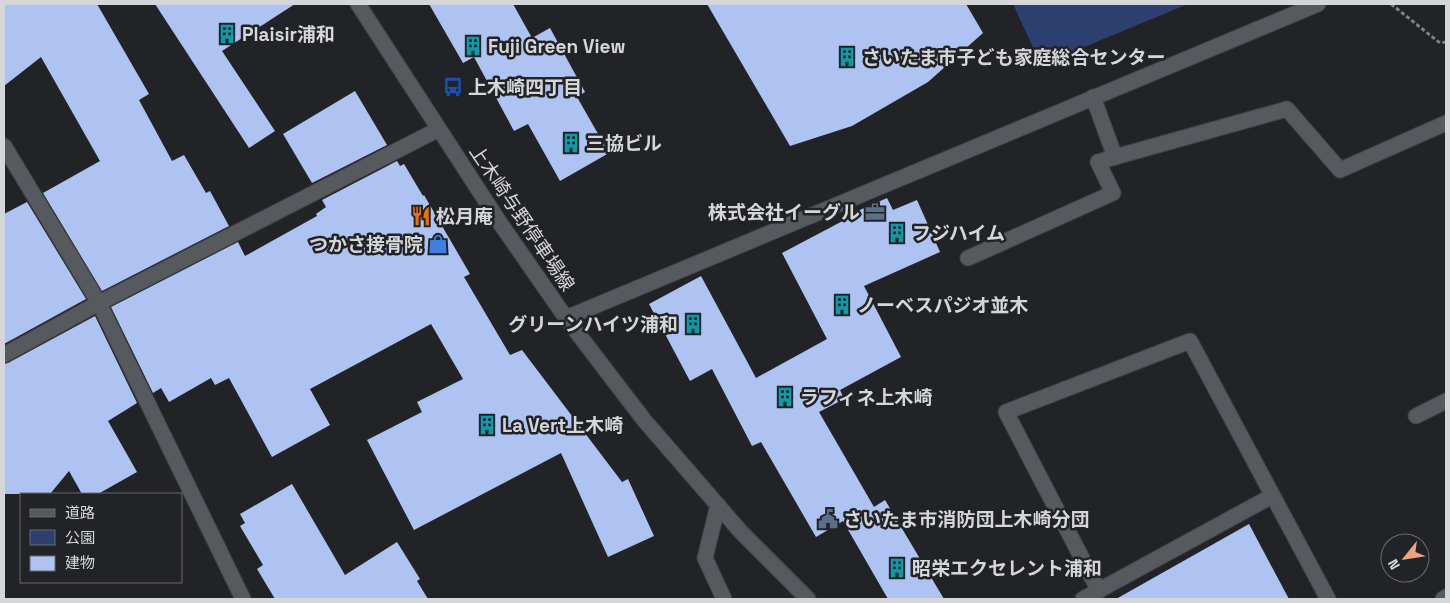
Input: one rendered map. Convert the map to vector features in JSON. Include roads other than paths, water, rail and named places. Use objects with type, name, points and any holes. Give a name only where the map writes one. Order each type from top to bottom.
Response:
[{"type":"street","name":"上木崎与野停車場線","points":[[358,4],[500,223],[566,318],[644,420],[718,506],[741,532],[808,599]]},
{"type":"street","points":[[566,318],[1318,4]]},
{"type":"street","points":[[1093,97],[1115,157]]},
{"type":"street","points":[[968,258],[1113,193],[1098,162],[1115,157],[1287,109],[1340,170],[1446,123]]},
{"type":"street","points":[[4,355],[100,303],[439,129]]},
{"type":"street","points":[[4,146],[100,303],[243,599]]},
{"type":"street","points":[[1099,591],[1006,412],[1190,341],[1328,599]]},
{"type":"street","points":[[1416,416],[1446,401]]},
{"type":"street","points":[[1083,599],[1272,496]]},
{"type":"street","points":[[718,506],[705,558],[724,599]]},
{"type":"place","name":"Plaisir浦和","points":[[227,34]]},
{"type":"place","name":"Fuji Green View","points":[[473,46]]},
{"type":"place","name":"さいたま市子ども家庭総合センター","points":[[847,57]]},
{"type":"place","name":"上木崎四丁目","points":[[453,87]]},
{"type":"place","name":"三協ビル","points":[[571,143]]},
{"type":"place","name":"株式会社イーグル","points":[[875,212]]},
{"type":"place","name":"松月庵","points":[[421,216]]},
{"type":"place","name":"フジハイム","points":[[897,233]]},
{"type":"place","name":"つかさ接骨院","points":[[438,244]]},
{"type":"place","name":"ノーベスパジオ並木","points":[[842,305]]},
{"type":"place","name":"グリーンハイツ浦和","points":[[693,324]]},
{"type":"place","name":"ラフィネ上木崎","points":[[785,397]]},
{"type":"place","name":"La Vert上木崎","points":[[487,425]]},
{"type":"place","name":"さいたま市消防団上木崎分団","points":[[828,519]]},
{"type":"place","name":"昭栄エクセレント浦和","points":[[897,568]]}]
